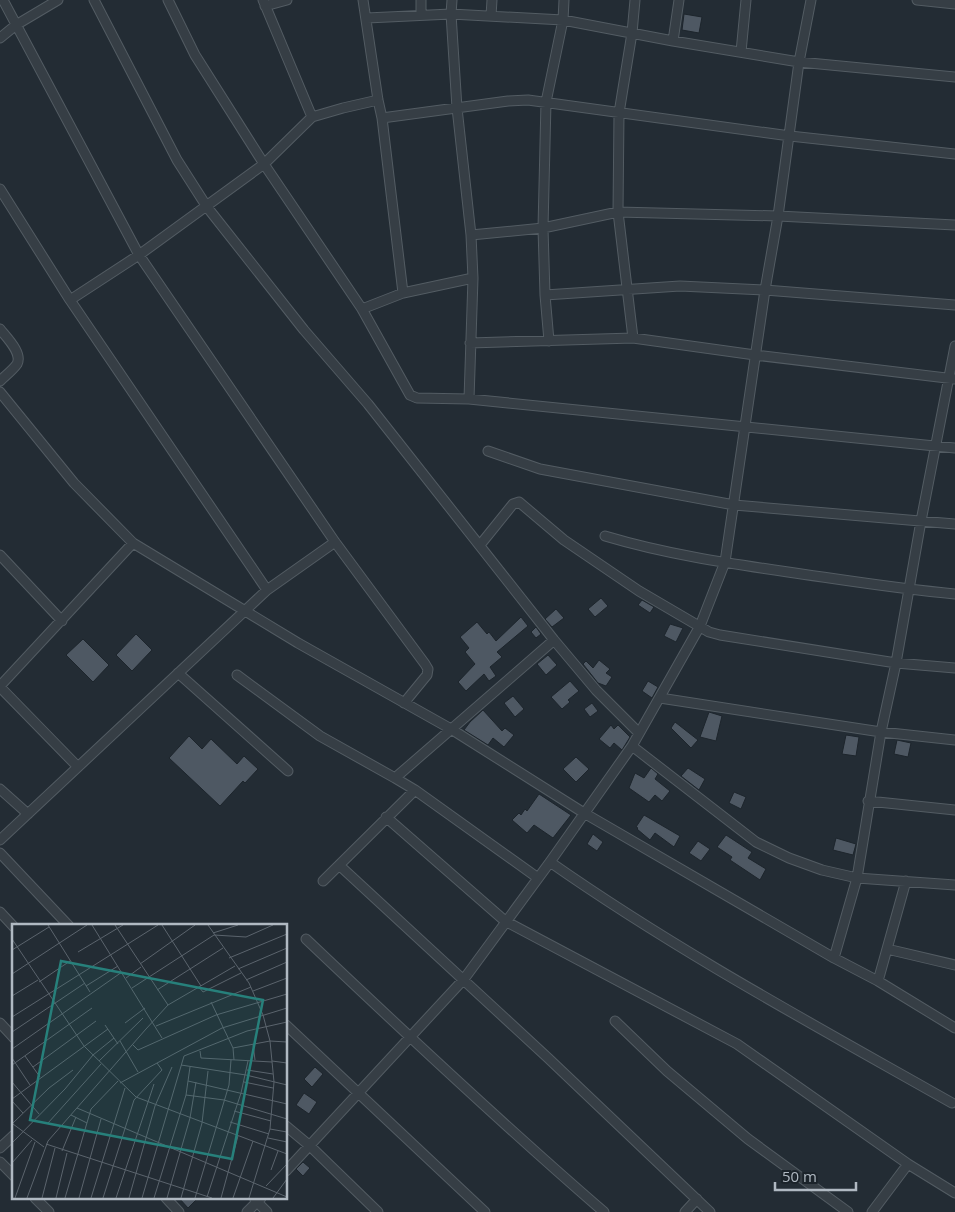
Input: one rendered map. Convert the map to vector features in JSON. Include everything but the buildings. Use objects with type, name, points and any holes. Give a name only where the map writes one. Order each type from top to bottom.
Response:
[{"type":"street","points":[[3,0],[139,255],[335,542],[428,669],[427,675],[404,703]]},
{"type":"street","points":[[0,38],[16,25],[58,0]]},
{"type":"street","points":[[94,0],[177,160],[207,207],[304,330],[368,404],[554,640],[596,690],[639,733]]},
{"type":"street","points":[[168,0],[195,56],[264,164],[362,309],[410,395],[417,398],[469,399],[955,448]]},
{"type":"street","points":[[287,0],[264,3],[312,118]]},
{"type":"street","points":[[363,0],[382,118],[403,293]]},
{"type":"street","points":[[421,0],[421,15]]},
{"type":"street","points":[[452,0],[451,14],[457,108],[471,235],[473,278],[469,399]]},
{"type":"street","points":[[491,16],[492,0]]},
{"type":"street","points":[[549,342],[545,295],[543,228],[546,102],[563,20],[564,0]]},
{"type":"street","points":[[633,338],[618,212],[619,114],[632,33],[635,0]]},
{"type":"street","points":[[674,41],[679,0]]},
{"type":"street","points":[[742,52],[746,0]]},
{"type":"street","points":[[288,1169],[464,979],[632,746],[700,626],[724,562],[790,136],[799,62],[811,0]]},
{"type":"street","points":[[917,0],[955,4]]},
{"type":"street","points":[[367,18],[451,14],[563,20],[799,62],[955,77]]},
{"type":"street","points":[[70,300],[139,255],[207,207],[264,164],[312,118],[378,100]]},
{"type":"street","points":[[382,118],[528,100],[790,136],[955,154]]},
{"type":"street","points":[[0,188],[70,300],[267,590]]},
{"type":"street","points":[[471,235],[543,228],[618,212],[778,216],[955,225]]},
{"type":"street","points":[[362,309],[403,293],[473,278]]},
{"type":"street","points":[[545,295],[680,286],[765,290],[955,305]]},
{"type":"street","points":[[0,329],[15,350],[18,359],[17,364],[0,381]]},
{"type":"street","points":[[470,343],[633,338],[755,355],[952,378]]},
{"type":"street","points":[[834,958],[857,878],[868,801],[910,590],[921,521],[952,378],[955,346]]},
{"type":"street","points":[[0,392],[74,483],[133,543],[298,644],[451,729],[584,813],[834,958],[878,981],[955,1028]]},
{"type":"street","points":[[488,451],[540,469],[734,505],[955,524]]},
{"type":"street","points":[[480,545],[513,504],[519,502],[571,545],[639,591],[700,626],[720,635],[896,663],[955,668]]},
{"type":"street","points":[[604,536],[644,548],[724,562],[910,590],[955,594]]},
{"type":"street","points":[[0,840],[267,590],[335,542]]},
{"type":"street","points":[[78,767],[0,686],[133,543]]},
{"type":"street","points":[[0,555],[62,621]]},
{"type":"street","points":[[395,778],[554,640]]},
{"type":"street","points":[[178,673],[288,770]]},
{"type":"street","points":[[237,675],[320,736],[415,790],[538,878]]},
{"type":"street","points":[[660,698],[881,732],[955,740]]},
{"type":"street","points":[[632,746],[756,842],[789,858],[822,870],[857,878],[955,885]]},
{"type":"street","points":[[0,789],[28,814]]},
{"type":"street","points":[[323,882],[415,790]]},
{"type":"street","points":[[868,801],[955,810]]},
{"type":"street","points":[[386,817],[505,922],[737,1044],[908,1164],[955,1193]]},
{"type":"street","points":[[0,853],[67,924]]},
{"type":"street","points":[[550,862],[597,896],[674,943],[952,1103]]},
{"type":"street","points":[[339,865],[464,979],[710,1212]]},
{"type":"street","points":[[878,981],[906,881]]},
{"type":"street","points":[[0,912],[12,925]]},
{"type":"street","points":[[306,939],[409,1037],[604,1212]]},
{"type":"street","points":[[887,949],[955,965]]},
{"type":"street","points":[[615,1020],[667,1071],[748,1139],[848,1212]]},
{"type":"street","points":[[0,1023],[12,1036]]},
{"type":"street","points":[[288,1027],[485,1212]]},
{"type":"street","points":[[288,1128],[310,1146],[378,1212]]},
{"type":"street","points":[[0,1148],[12,1137]]},
{"type":"street","points":[[0,1162],[12,1174]]},
{"type":"street","points":[[872,1212],[908,1164]]},
{"type":"street","points":[[684,1212],[697,1199]]},
{"type":"street","points":[[37,1200],[49,1212]]},
{"type":"street","points":[[168,1200],[179,1212]]},
{"type":"street","points":[[248,1212],[257,1200],[267,1212]]}]
